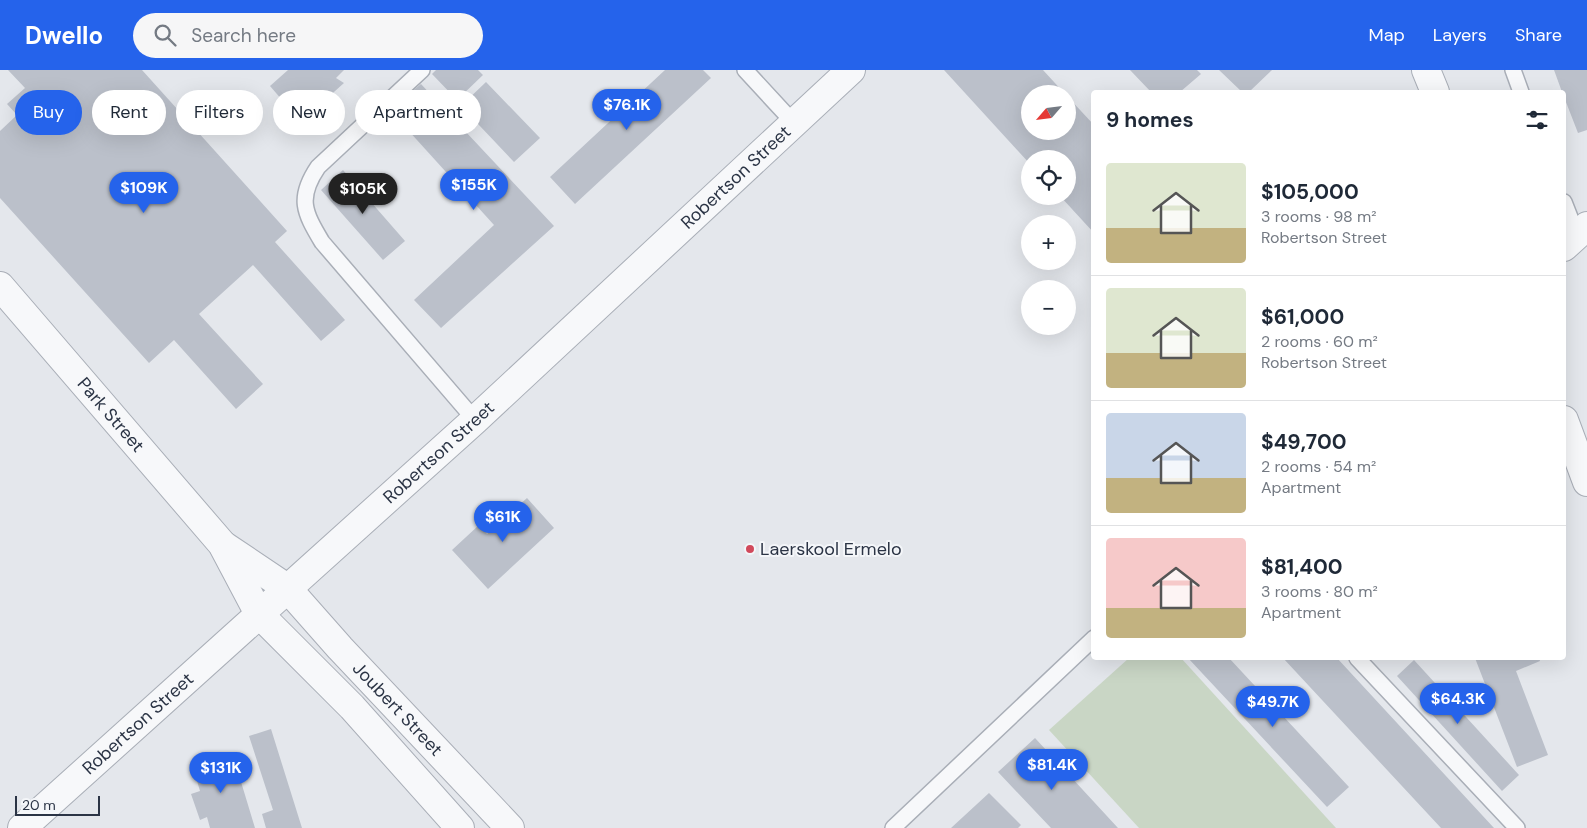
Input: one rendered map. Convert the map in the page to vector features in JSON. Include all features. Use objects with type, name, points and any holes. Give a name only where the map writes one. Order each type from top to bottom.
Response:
[{"type":"street","name":"Robertson Street","points":[[22,828],[476,420],[851,70]]},
{"type":"street","points":[[1426,70],[1434,90]]},
{"type":"street","name":"Park Street","points":[[0,286],[222,544],[259,614]]},
{"type":"street","points":[[1566,425],[1587,482]]},
{"type":"street","name":"Park Street","points":[[222,544],[288,588]]},
{"type":"street","name":"Joubert Street","points":[[288,588],[340,648],[510,828]]},
{"type":"street","name":"Joubert Street","points":[[259,614],[352,707],[460,828]]},
{"type":"lane","points":[[422,70],[318,167],[308,181],[305,206],[312,226],[322,242],[476,420]]},
{"type":"lane","points":[[745,70],[794,123]]},
{"type":"lane","points":[[1513,70],[1520,90]]},
{"type":"lane","points":[[1566,208],[1576,236]]},
{"type":"lane","points":[[892,828],[1091,641]]},
{"type":"lane","points":[[1359,660],[1517,828]]},
{"type":"green space","points":[[1127,660],[1183,660],[1336,828],[1139,828],[1049,730]]},
{"type":"building","points":[[8,70],[142,70],[160,90],[92,90],[92,135],[166,135],[166,97],[176,108],[176,135],[201,135],[287,231],[275,242],[345,320],[321,341],[253,265],[199,314],[263,384],[236,409],[174,340],[149,363],[0,198],[0,131],[15,117],[15,135],[82,135],[82,90],[23,90],[25,88]]},
{"type":"building","points":[[288,70],[344,70],[336,78],[344,83],[336,90],[273,90],[270,86]]},
{"type":"building","points":[[436,70],[478,70],[483,75],[467,90],[447,90],[432,74]]},
{"type":"building","points":[[665,70],[703,70],[711,78],[575,204],[550,177]]},
{"type":"building","points":[[944,70],[1043,70],[1057,85],[1021,85],[1021,140],[1076,140],[1076,106],[1091,122],[1091,230],[1068,205],[1076,205],[1076,150],[1021,150],[1021,154]]},
{"type":"building","points":[[1130,70],[1197,70],[1201,74],[1182,90],[1149,90]]},
{"type":"building","points":[[1219,70],[1272,70],[1251,90],[1240,90]]},
{"type":"building","points":[[1554,70],[1587,70],[1587,130],[1578,133],[1566,102],[1566,90],[1561,90]]},
{"type":"building","points":[[486,82],[540,138],[514,162],[481,127],[481,90],[478,90]]},
{"type":"building","points":[[421,84],[427,90],[414,90]]},
{"type":"building","points":[[15,97],[15,113],[7,104]]},
{"type":"building","points":[[412,135],[469,135],[554,226],[441,328],[414,300],[494,225]]},
{"type":"building","points":[[343,170],[405,241],[383,260],[321,190]]},
{"type":"building","points":[[527,498],[554,528],[488,589],[452,550],[479,525],[487,534]]},
{"type":"building","points":[[1190,660],[1231,660],[1349,787],[1327,807]]},
{"type":"building","points":[[1285,660],[1339,660],[1494,828],[1441,828]]},
{"type":"building","points":[[1414,660],[1519,775],[1502,791],[1397,676]]},
{"type":"building","points":[[1476,660],[1540,660],[1516,671],[1548,755],[1517,767]]},
{"type":"building","points":[[271,729],[302,828],[266,828],[262,814],[273,810],[249,736]]},
{"type":"building","points":[[1035,738],[1118,828],[1051,828],[998,772]]},
{"type":"building","points":[[232,752],[255,828],[210,828],[207,817],[200,820],[191,794],[200,791],[192,764]]},
{"type":"building","points":[[989,793],[1021,825],[1018,828],[951,828]]},
{"type":"place","name":"Laerskool Ermelo","points":[[750,549]]}]
